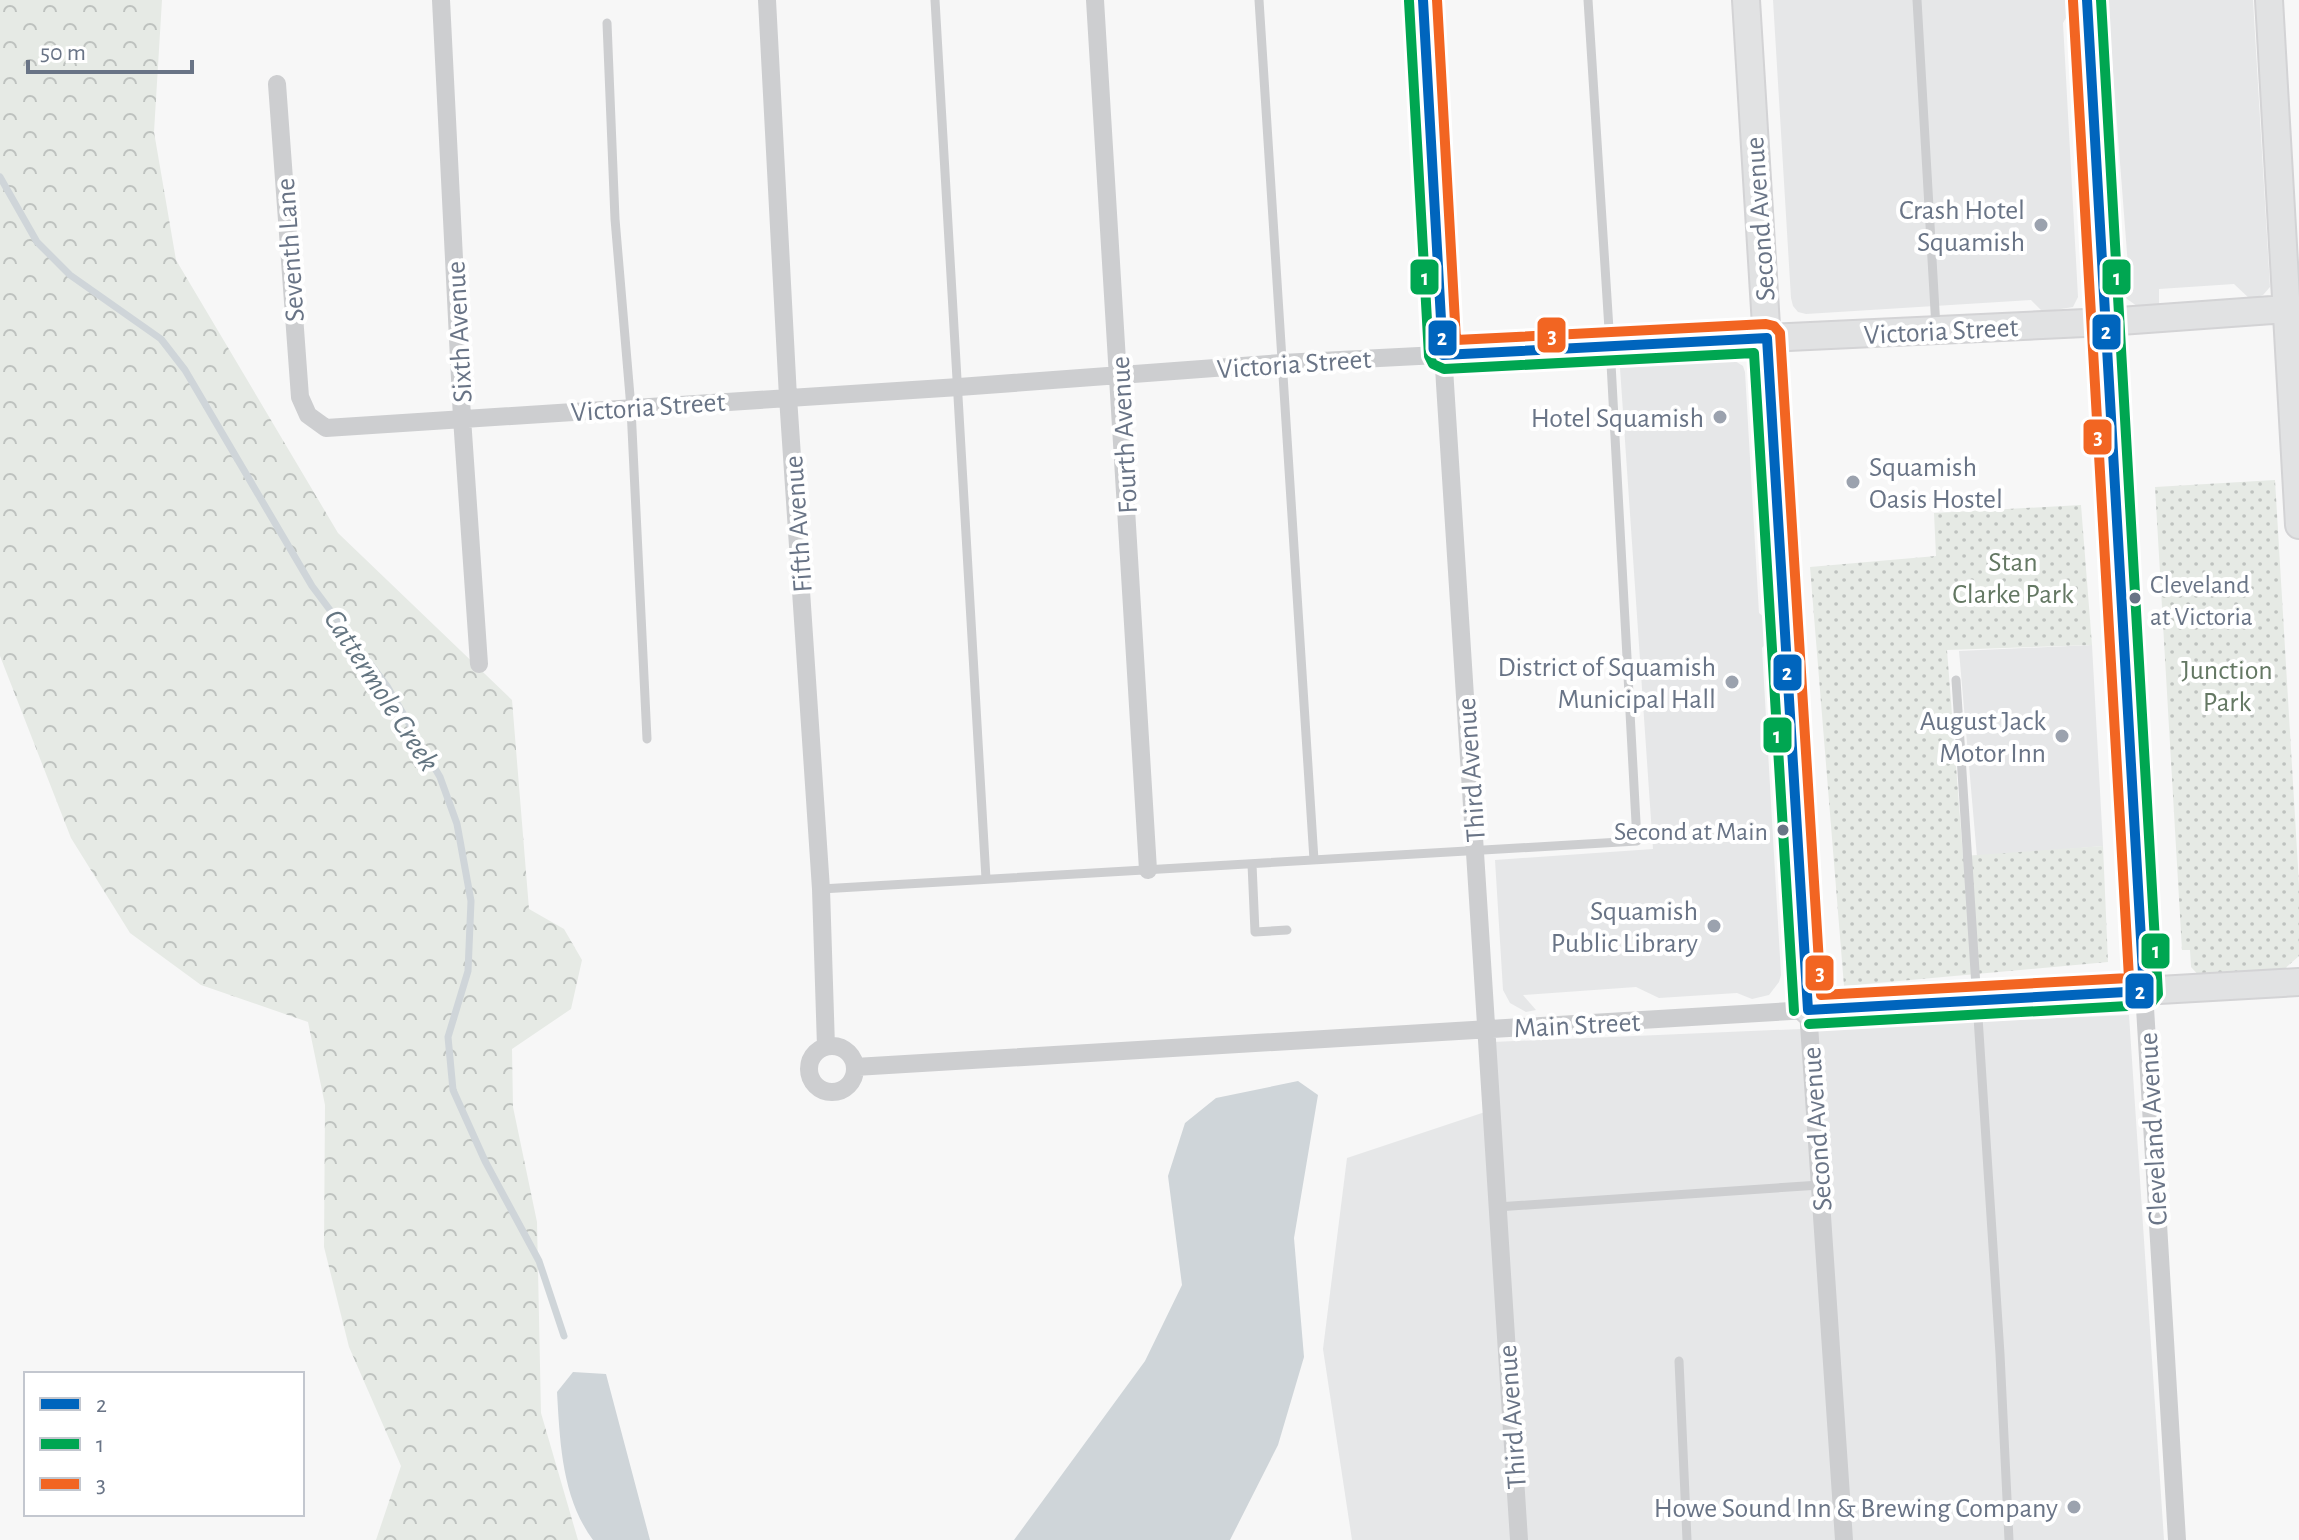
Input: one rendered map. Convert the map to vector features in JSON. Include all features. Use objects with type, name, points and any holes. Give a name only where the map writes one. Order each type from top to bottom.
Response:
[{"type":"street","name":"Sixth Avenue","points":[[441,0],[462,418],[479,664]]},
{"type":"street","name":"Fifth Avenue","points":[[767,0],[788,397],[821,889],[826,1047]]},
{"type":"street","name":"Fourth Avenue","points":[[1095,0],[1148,870]]},
{"type":"street","name":"Third Avenue","points":[[1423,0],[1519,1540]]},
{"type":"street","name":"Second Avenue","points":[[1746,0],[1844,1540]]},
{"type":"street","name":"Cleveland Avenue","points":[[2087,0],[2177,1540]]},
{"type":"street","points":[[2269,0],[2299,525]]},
{"type":"street","name":"Seventh Lane","points":[[277,84],[300,397],[308,415]]},
{"type":"street","name":"Victoria Street","points":[[308,415],[326,428],[1282,363],[2106,322],[2286,309]]},
{"type":"street","name":"Main Street","points":[[855,1067],[2299,982]]},
{"type":"street","points":[[834,1046],[848,1053],[855,1067],[855,1075],[846,1088],[832,1093],[818,1088],[808,1069],[813,1055],[834,1046]]},
{"type":"lane","points":[[935,0],[986,879]]},
{"type":"lane","points":[[1259,0],[1314,860]]},
{"type":"lane","points":[[821,889],[1637,841],[1588,0]]},
{"type":"lane","points":[[1917,0],[1936,330]]},
{"type":"lane","points":[[607,23],[615,219],[631,408],[647,739]]},
{"type":"lane","points":[[1956,680],[2000,1354],[2009,1540]]},
{"type":"lane","points":[[1252,864],[1255,932],[1287,930]]},
{"type":"lane","points":[[1497,1207],[1820,1185]]},
{"type":"lane","points":[[1679,1361],[1687,1540]]},
{"type":"shaded area","points":[[1773,0],[2069,0],[2070,11],[2063,23],[2078,297],[2073,307],[2043,312],[2031,300],[1806,314],[1798,312],[1791,298]]},
{"type":"shaded area","points":[[2099,0],[2253,0],[2270,287],[2263,295],[2250,299],[2234,284],[2159,289],[2159,304],[2137,306],[2127,299],[2123,281],[2129,279],[2109,20],[2100,10]]},
{"type":"shaded area","points":[[1735,361],[1743,366],[1745,372],[1759,613],[1769,621],[1770,638],[1762,648],[1779,982],[1769,995],[1752,999],[1737,993],[1659,998],[1636,987],[1523,995],[1536,1010],[1526,1012],[1510,1003],[1503,990],[1495,860],[1653,849],[1620,368]]},
{"type":"shaded area","points":[[2092,645],[2103,846],[1977,857],[1959,651]]},
{"type":"shaded area","points":[[2129,1015],[2164,1540],[1352,1540],[1323,1349],[1347,1158],[1488,1111],[1493,1042]]},
{"type":"shaded area","points":[[1298,1081],[1318,1095],[1294,1238],[1304,1357],[1278,1445],[1230,1540],[1014,1540],[1145,1361],[1182,1285],[1168,1176],[1185,1123],[1216,1098]]},
{"type":"shaded area","points":[[573,1372],[606,1374],[650,1540],[593,1540],[583,1524],[564,1469],[557,1392]]},
{"type":"green space","points":[[0,0],[162,0],[154,132],[176,260],[338,533],[512,700],[529,909],[564,929],[582,960],[571,1009],[512,1049],[513,1107],[537,1222],[541,1413],[578,1540],[376,1540],[401,1466],[349,1347],[324,1247],[325,1105],[308,1022],[201,985],[130,933],[71,838],[0,656]]},
{"type":"green space","name":"Junction Park","points":[[2275,480],[2299,884],[2299,956],[2281,972],[2202,979],[2191,967],[2190,950],[2182,950],[2155,487]]},
{"type":"green space","name":"Stan Clarke Park","points":[[2081,505],[2092,645],[1947,650],[1963,856],[2103,846],[2108,962],[1844,986],[1810,567],[1936,556],[1934,513]]},
{"type":"waterway","name":"Cattermole Creek","points":[[0,177],[37,242],[70,275],[161,339],[185,370],[312,586],[387,686],[440,777],[457,824],[471,901],[468,971],[448,1037],[453,1090],[485,1161],[539,1261],[564,1336]]},
{"type":"transit line","name":"2","points":[[1423,0],[1443,355],[1767,338],[1808,1010]]},
{"type":"transit line","name":"3","points":[[1437,0],[1456,340],[1766,324],[1774,326],[1780,333],[1821,995],[2129,978],[2073,1]]},
{"type":"transit line","name":"2","points":[[1808,1010],[2144,991],[2087,0]]},
{"type":"transit line","name":"1","points":[[1809,1024],[2145,1005],[2158,994],[2101,0]]},
{"type":"transit line","name":"1","points":[[1409,1],[1429,356],[1433,364],[1444,369],[1754,353],[1794,1011]]},
{"type":"place","name":"Crash Hotel Squamish","points":[[2041,225]]},
{"type":"place","name":"Hotel Squamish","points":[[1720,417]]},
{"type":"place","name":"Squamish Oasis Hostel","points":[[1853,482]]},
{"type":"place","name":"Cleveland at Victoria","points":[[2135,598]]},
{"type":"place","name":"District of Squamish Municipal Hall","points":[[1732,682]]},
{"type":"place","name":"August Jack Motor Inn","points":[[2062,736]]},
{"type":"place","name":"Second at Main","points":[[1783,830]]},
{"type":"place","name":"Squamish Public Library","points":[[1714,926]]},
{"type":"place","name":"Howe Sound Inn & Brewing Company","points":[[2074,1507]]}]
